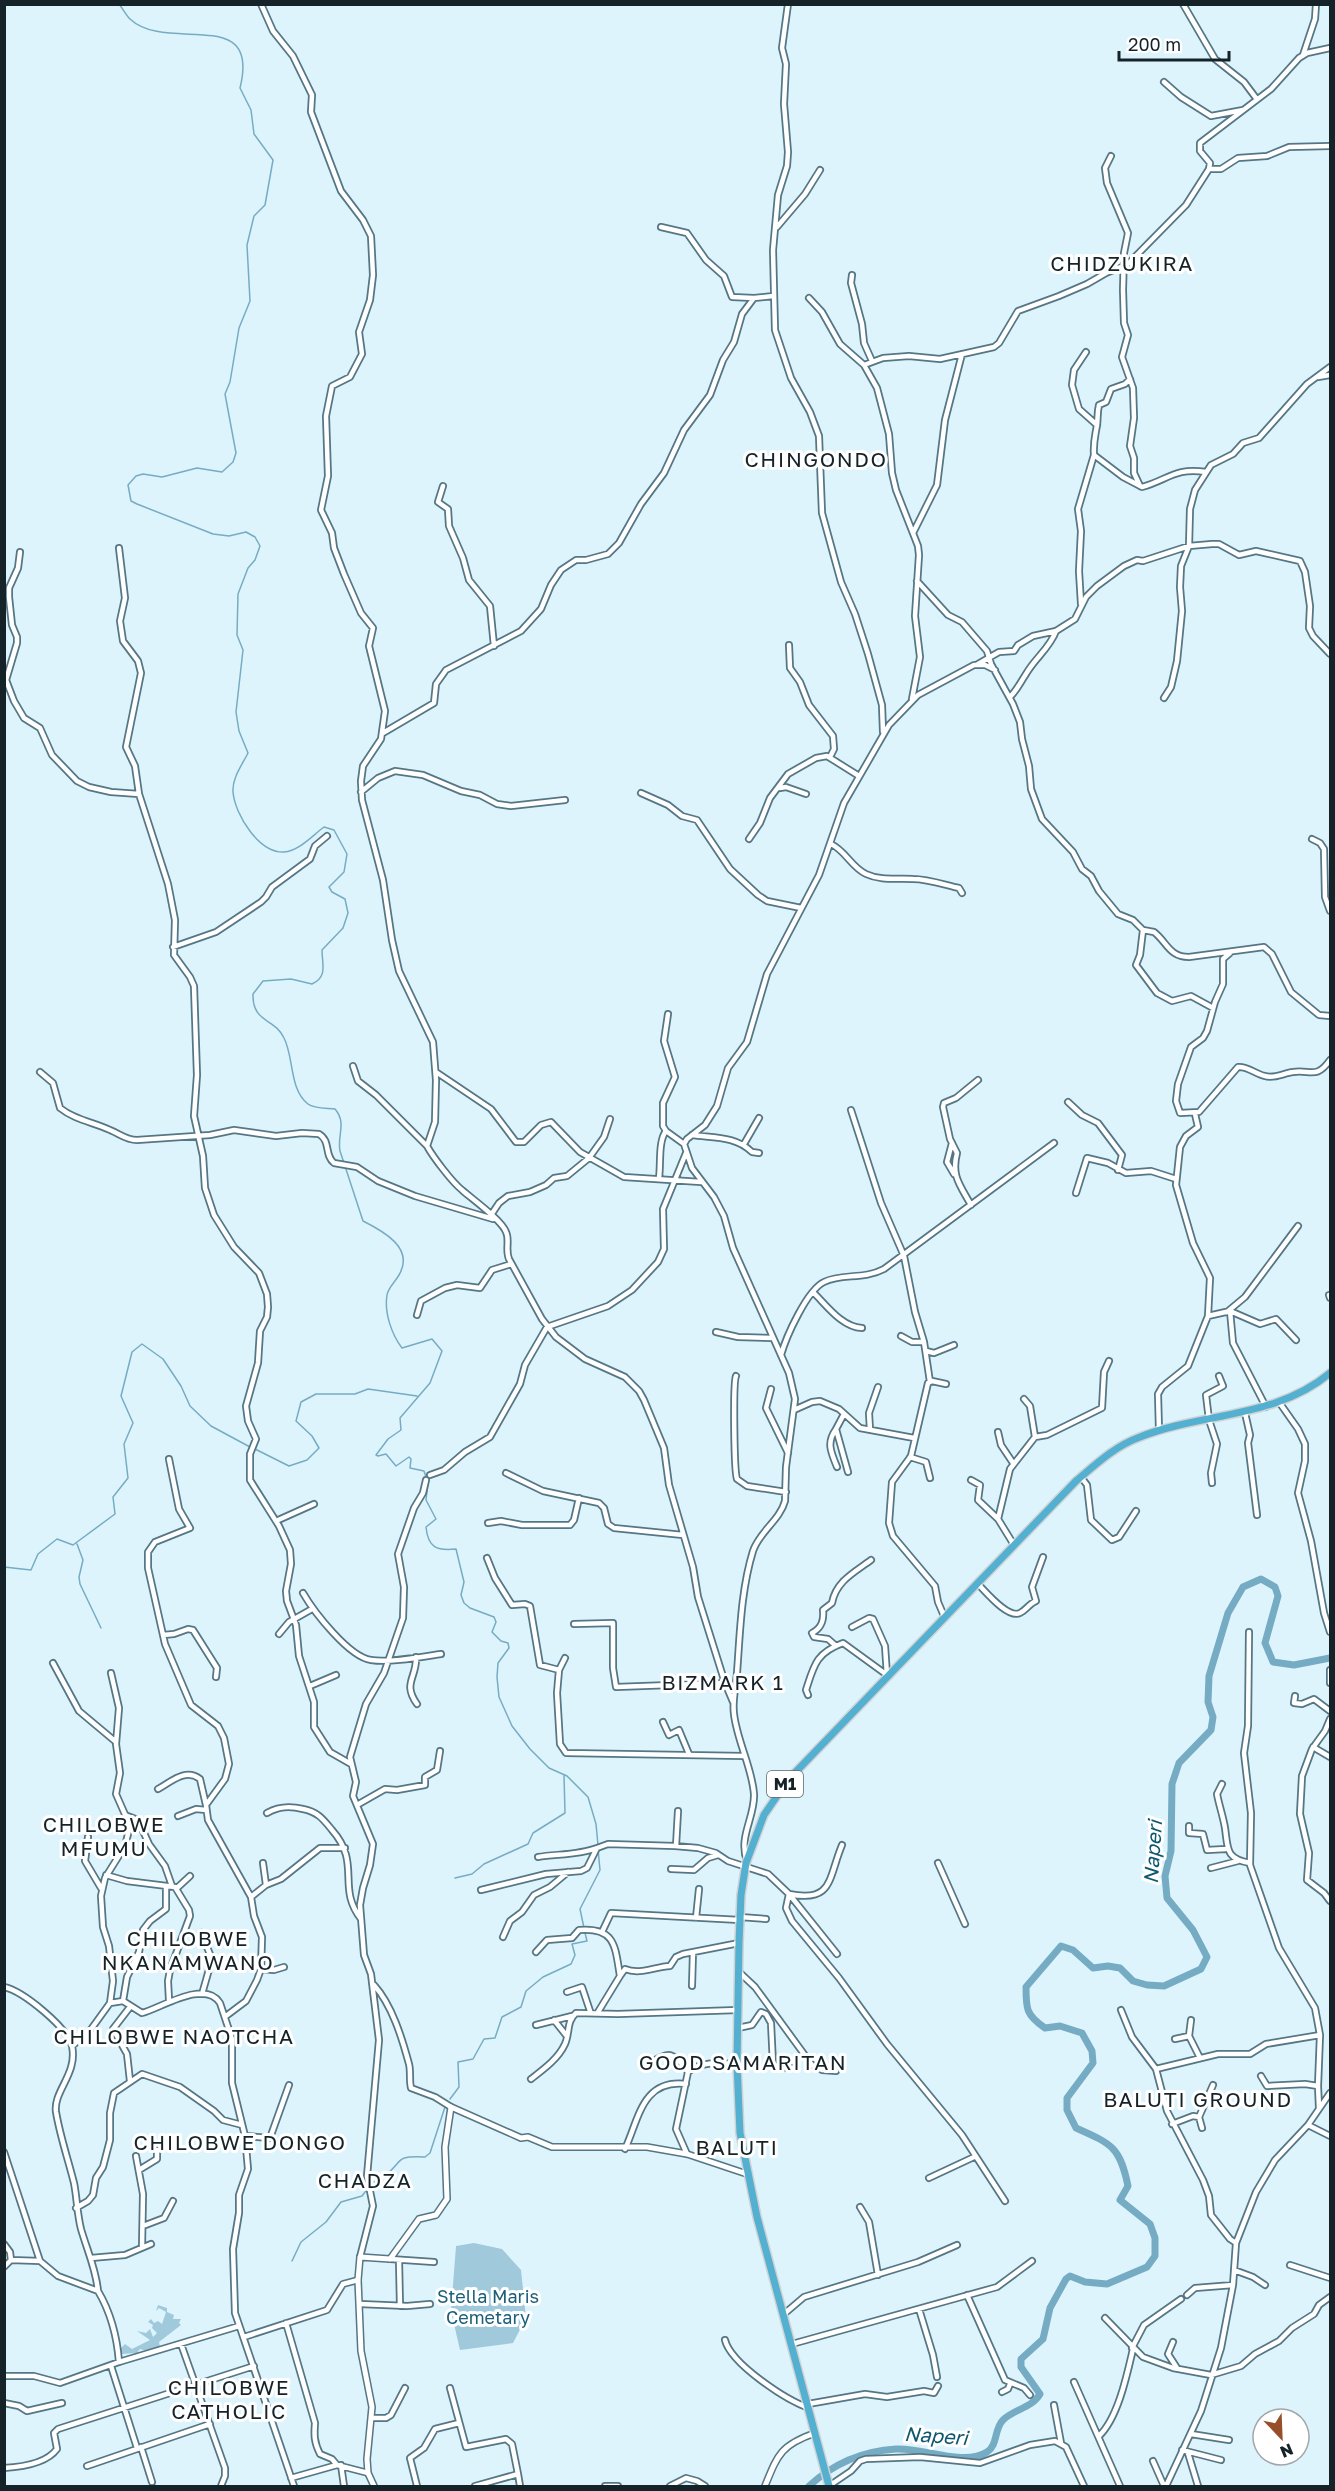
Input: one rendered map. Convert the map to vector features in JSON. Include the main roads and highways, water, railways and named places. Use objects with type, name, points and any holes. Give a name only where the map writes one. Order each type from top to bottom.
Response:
[{"type":"highway","name":"M1","points":[[828,2484],[747,2174],[738,2110],[740,1919],[746,1863],[764,1815],[788,1780],[887,1675],[1081,1477],[1120,1446],[1159,1430],[1266,1407],[1310,1387],[1330,1373]]},
{"type":"waterway","points":[[119,4],[130,19],[146,29],[224,38],[237,47],[243,62],[240,88],[251,110],[254,134],[273,160],[265,205],[254,216],[247,245],[250,301],[239,328],[230,382],[225,394],[236,453],[233,462],[222,472],[197,468],[162,477],[143,474],[136,476],[128,485],[131,501],[137,504],[213,534],[229,536],[246,532],[255,537],[260,546],[238,594],[237,635],[243,650],[236,712],[239,731],[248,753],[234,782],[235,801],[243,821],[257,840],[275,851],[284,852],[295,849],[324,827],[334,830],[347,854],[344,872],[329,887],[332,892],[345,899],[348,913],[343,928],[322,950],[323,970],[320,978],[312,984],[291,979],[263,981],[253,994],[254,1003],[260,1015],[284,1038],[295,1082],[302,1098],[311,1106],[335,1109],[339,1114],[340,1151],[363,1221],[387,1235],[400,1249],[403,1265],[389,1290],[386,1302],[395,1337],[402,1348],[432,1339],[442,1351],[430,1383],[400,1418],[401,1430],[388,1439],[376,1455],[386,1454],[396,1466],[409,1457],[411,1459],[410,1468],[424,1471],[428,1483],[426,1500],[436,1519],[426,1527],[429,1540],[435,1547],[456,1549],[464,1582],[461,1595],[464,1603],[470,1608],[494,1617],[496,1622],[492,1632],[501,1641],[508,1643],[509,1648],[498,1663],[497,1677],[499,1697],[512,1726],[549,1768],[567,1776],[588,1797],[596,1824],[598,1845]]},
{"type":"waterway","points":[[4,1567],[31,1570],[38,1554],[57,1539],[73,1545],[115,1514],[113,1497],[128,1478],[124,1444],[133,1423],[121,1396],[132,1352],[142,1344],[163,1359],[181,1386],[190,1406],[211,1426],[250,1447]]},
{"type":"waterway","points":[[255,1449],[289,1466],[307,1460],[319,1448],[312,1436],[296,1421],[301,1402],[316,1394],[355,1394],[368,1389],[417,1396]]},
{"type":"waterway","points":[[77,1544],[83,1560],[79,1577],[80,1584],[101,1628]]},
{"type":"waterway","name":"Naperi","points":[[809,2486],[838,2465],[884,2450],[906,2449],[967,2458],[987,2452],[993,2445],[1003,2420],[1037,2399],[1040,2394],[1021,2367],[1021,2359],[1043,2339],[1050,2308],[1066,2279],[1070,2276],[1085,2282],[1107,2284],[1147,2267],[1155,2256],[1155,2238],[1150,2224],[1120,2200],[1128,2186],[1118,2155],[1106,2143],[1076,2128],[1067,2110],[1067,2098],[1093,2063],[1092,2051],[1082,2033],[1060,2026],[1045,2028],[1034,2019],[1028,2011],[1026,1987],[1061,1946],[1073,1950],[1093,1968],[1108,1966],[1120,1968],[1133,1981],[1147,1985],[1164,1986],[1201,1969],[1207,1957],[1193,1930],[1167,1898],[1165,1876],[1171,1851],[1172,1784],[1179,1763],[1211,1730],[1213,1717],[1208,1702],[1209,1676],[1228,1613],[1243,1587],[1261,1579],[1275,1587],[1278,1596],[1265,1643],[1273,1662],[1294,1665],[1330,1658]]},
{"type":"waterway","points":[[455,1878],[472,1874],[484,1864],[528,1844],[533,1833],[565,1813],[564,1775]]},
{"type":"waterway","points":[[584,1928],[580,1909],[600,1870],[598,1849]]},
{"type":"waterway","points":[[450,2099],[459,2087],[458,2062],[473,2059],[484,2039],[495,2038],[502,2017],[521,2007],[526,1991],[543,1977],[571,1964],[575,1955],[572,1944],[587,1941],[585,1933]]},
{"type":"waterway","points":[[371,2184],[403,2159],[425,2157],[430,2153],[445,2107]]},
{"type":"waterway","points":[[292,2261],[301,2242],[326,2222],[341,2202],[362,2196],[368,2188]]},
{"type":"district","name":"CHIDZUKIRA","points":[[1122,264]]},
{"type":"district","name":"CHINGONDO","points":[[816,460]]},
{"type":"district","name":"BIZMARK 1","points":[[723,1683]]},
{"type":"district","name":"CHILOBWE MFUMU","points":[[104,1837]]},
{"type":"district","name":"CHILOBWE NKANAMWANO","points":[[188,1951]]},
{"type":"district","name":"CHILOBWE NAOTCHA","points":[[174,2037]]},
{"type":"district","name":"GOOD SAMARITAN","points":[[743,2063]]},
{"type":"district","name":"BALUTI GROUND","points":[[1198,2100]]},
{"type":"district","name":"CHILOBWE DONGO","points":[[240,2143]]},
{"type":"district","name":"BALUTI","points":[[737,2148]]},
{"type":"district","name":"CHADZA","points":[[365,2181]]},
{"type":"district","name":"CHILOBWE CATHOLIC","points":[[229,2400]]},
{"type":"park label","name":"Stella Maris Cemetary","points":[[488,2307]]}]
